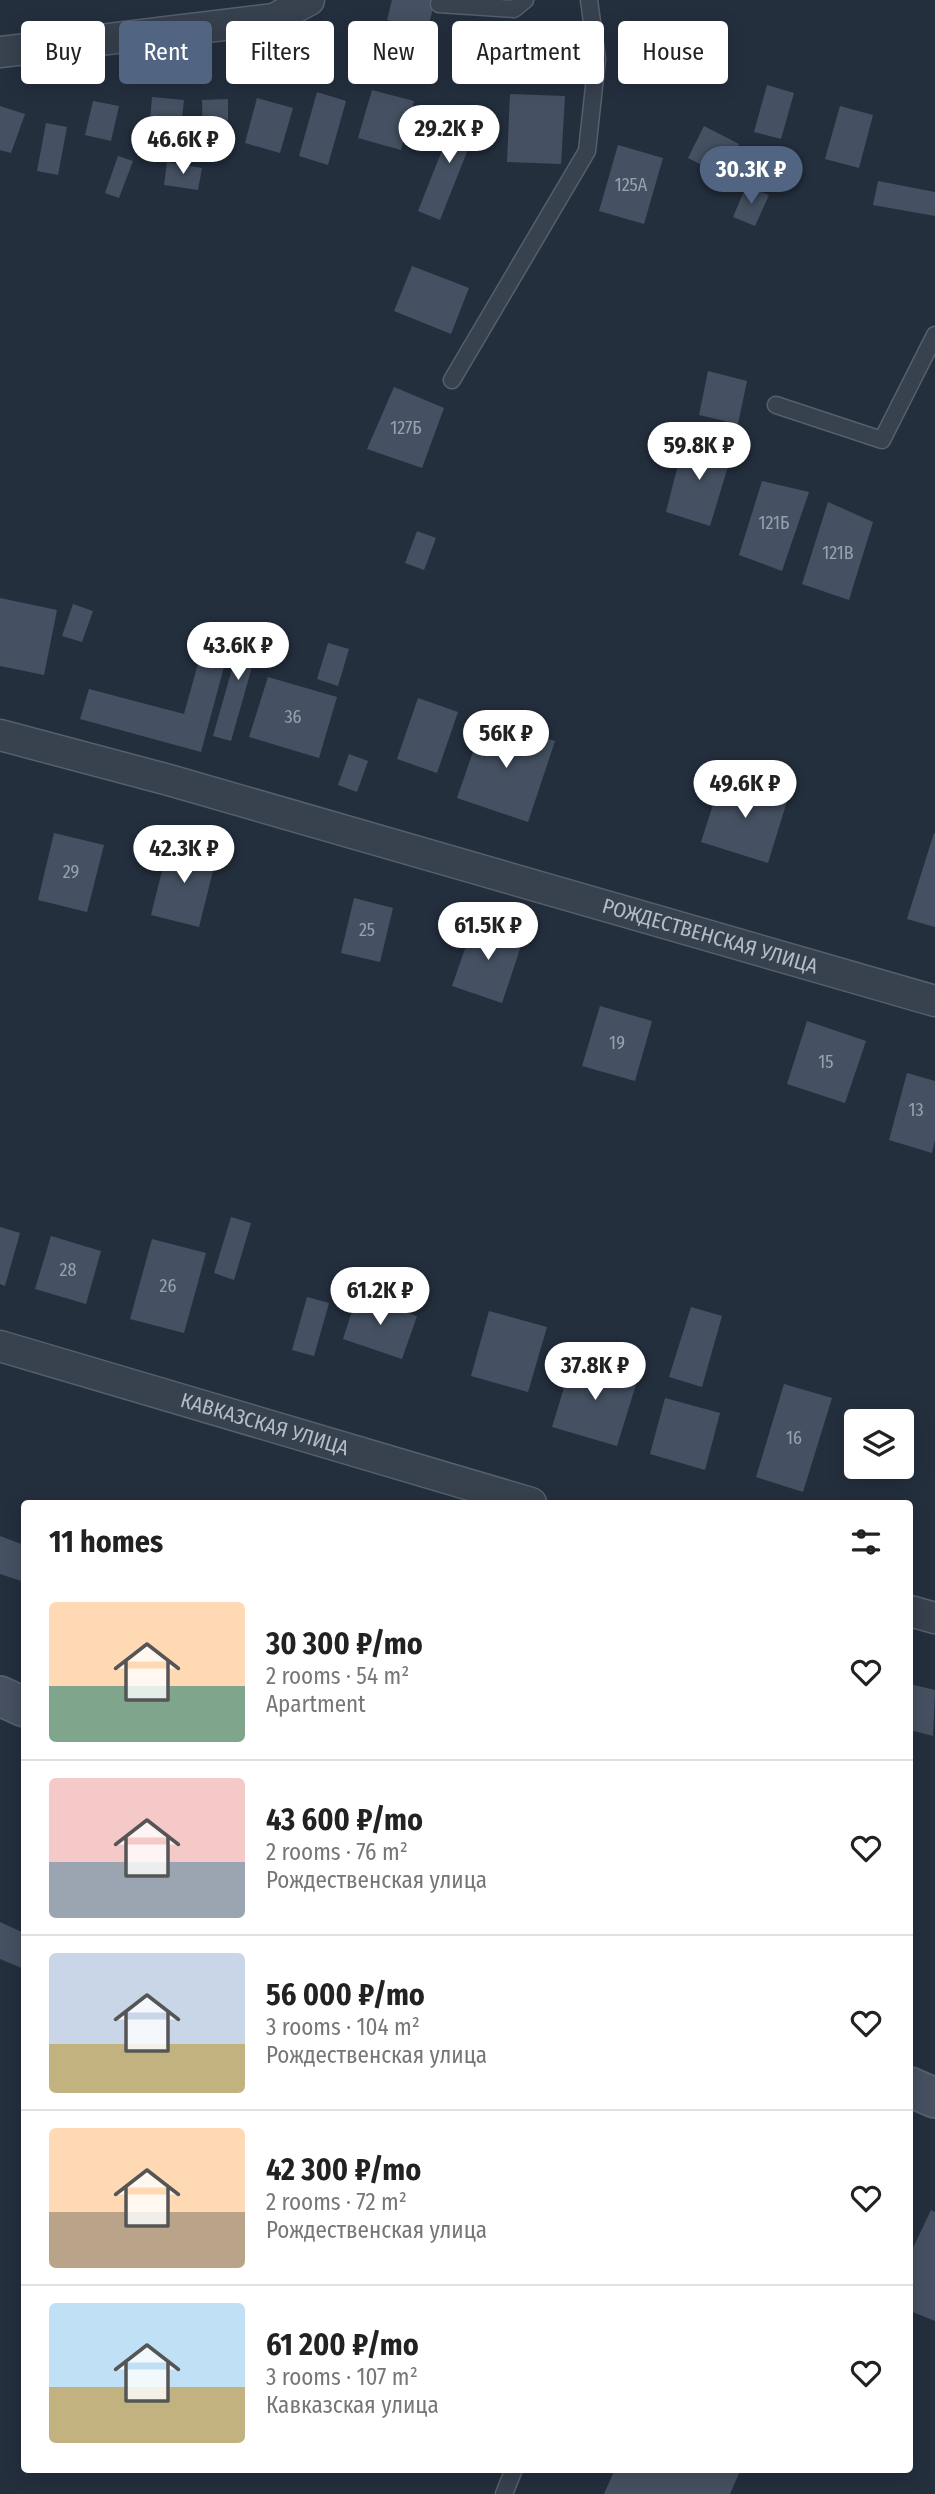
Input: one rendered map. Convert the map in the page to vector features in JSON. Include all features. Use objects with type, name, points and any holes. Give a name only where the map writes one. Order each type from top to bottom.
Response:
[{"type":"main road","points":[[0,1696],[21,1706]]},
{"type":"main road","points":[[913,2088],[935,2098]]},
{"type":"street","points":[[0,52],[274,19],[309,0]]},
{"type":"street","name":"РОЖДЕСТВЕНСКАЯ УЛИЦА","points":[[0,735],[169,780],[935,1001]]},
{"type":"street","name":"КАВКАЗСКАЯ УЛИЦА","points":[[0,1346],[521,1500]]},
{"type":"street","points":[[913,1612],[935,1618]]},
{"type":"lane","points":[[439,4],[514,9],[525,0]]},
{"type":"lane","points":[[452,380],[587,151],[597,60],[589,0]]},
{"type":"lane","points":[[776,405],[882,440],[935,335]]},
{"type":"lane","points":[[504,2494],[512,2473]]},
{"type":"building","points":[[392,0],[435,0],[430,21],[387,20]]},
{"type":"building","points":[[767,85],[794,93],[781,139],[754,132]]},
{"type":"building","points":[[372,90],[414,101],[401,150],[358,138]]},
{"type":"building","points":[[317,92],[346,101],[328,165],[299,156]]},
{"type":"building","points":[[510,94],[565,96],[561,164],[507,162]]},
{"type":"building","points":[[152,97],[184,100],[180,137],[149,133]]},
{"type":"building","points":[[257,98],[293,108],[280,153],[245,143]]},
{"type":"building","points":[[228,99],[228,137],[203,139],[202,100]]},
{"type":"building","points":[[93,101],[119,106],[111,141],[85,135]]},
{"type":"building","points":[[0,106],[25,114],[11,153],[0,150]]},
{"type":"building","points":[[840,106],[873,115],[859,168],[825,159]]},
{"type":"building","points":[[458,110],[480,119],[440,220],[418,211]]},
{"type":"building","points":[[46,123],[67,127],[58,175],[37,171]]},
{"type":"building","points":[[704,126],[739,144],[723,176],[688,158]]},
{"type":"building","points":[[618,145],[663,158],[644,224],[599,211]]},
{"type":"building","points":[[118,156],[133,161],[119,198],[105,193]]},
{"type":"building","points":[[167,162],[202,168],[198,190],[164,185]]},
{"type":"building","points":[[878,181],[935,192],[935,216],[873,205]]},
{"type":"building","points":[[746,186],[769,195],[755,226],[733,217]]},
{"type":"building","points":[[412,266],[469,288],[451,334],[394,311]]},
{"type":"building","points":[[708,371],[747,381],[738,424],[699,415]]},
{"type":"building","points":[[394,387],[444,408],[422,468],[367,449]]},
{"type":"building","points":[[684,441],[733,450],[710,526],[666,512]]},
{"type":"building","points":[[762,481],[809,492],[782,571],[739,555]]},
{"type":"building","points":[[828,502],[873,522],[849,600],[802,584]]},
{"type":"building","points":[[417,531],[436,538],[424,570],[405,563]]},
{"type":"building","points":[[0,598],[57,610],[44,675],[0,666]]},
{"type":"building","points":[[73,604],[93,611],[82,642],[62,636]]},
{"type":"building","points":[[245,623],[263,628],[231,741],[213,736]]},
{"type":"building","points":[[328,643],[349,649],[338,686],[317,679]]},
{"type":"building","points":[[199,660],[224,667],[201,752],[80,719],[89,689],[184,714]]},
{"type":"building","points":[[268,677],[337,697],[319,758],[249,737]]},
{"type":"building","points":[[418,698],[458,712],[437,773],[397,759]]},
{"type":"building","points":[[485,717],[555,741],[528,822],[457,798]]},
{"type":"building","points":[[349,754],[368,761],[357,792],[338,785]]},
{"type":"building","points":[[722,777],[788,798],[768,863],[701,842]]},
{"type":"building","points":[[54,833],[104,845],[87,912],[38,900]]},
{"type":"building","points":[[935,833],[935,927],[907,919]]},
{"type":"building","points":[[169,843],[217,855],[199,927],[151,915]]},
{"type":"building","points":[[354,898],[393,908],[380,962],[341,953]]},
{"type":"building","points":[[475,920],[524,937],[502,1003],[452,986]]},
{"type":"building","points":[[600,1006],[652,1021],[635,1081],[582,1066]]},
{"type":"building","points":[[807,1021],[866,1041],[845,1103],[787,1084]]},
{"type":"building","points":[[907,1073],[935,1081],[935,1140],[932,1153],[889,1140]]},
{"type":"building","points":[[231,1217],[251,1223],[234,1280],[214,1273]]},
{"type":"building","points":[[0,1227],[20,1233],[5,1286],[0,1284]]},
{"type":"building","points":[[51,1236],[101,1251],[86,1304],[35,1289]]},
{"type":"building","points":[[152,1239],[206,1253],[184,1333],[130,1319]]},
{"type":"building","points":[[357,1296],[417,1316],[402,1359],[343,1339]]},
{"type":"building","points":[[307,1297],[329,1303],[314,1356],[292,1350]]},
{"type":"building","points":[[691,1307],[722,1316],[702,1387],[669,1377]]},
{"type":"building","points":[[489,1311],[547,1327],[528,1392],[471,1376]]},
{"type":"building","points":[[573,1358],[638,1378],[617,1446],[552,1427]]},
{"type":"building","points":[[784,1384],[832,1398],[803,1492],[756,1477]]},
{"type":"building","points":[[665,1398],[720,1413],[705,1470],[650,1454]]},
{"type":"building","points":[[0,1536],[21,1544],[21,1581],[0,1574]]},
{"type":"building","points":[[913,1685],[935,1690],[933,1736],[913,1731]]},
{"type":"building","points":[[0,1922],[21,1932],[21,1968],[0,1959]]},
{"type":"building","points":[[931,2210],[935,2212],[935,2321],[913,2312],[913,2248]]},
{"type":"building","points":[[613,2473],[739,2473],[730,2494],[604,2494]]}]
